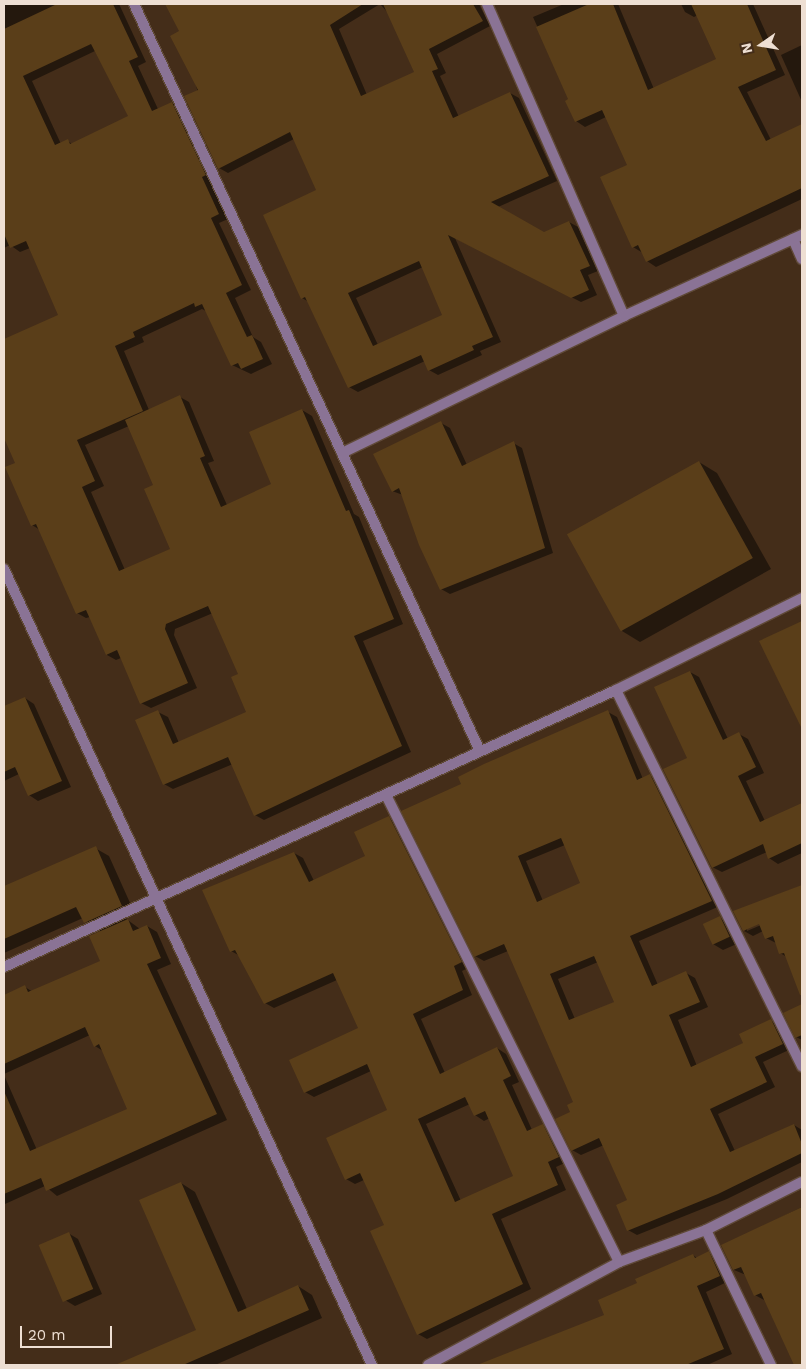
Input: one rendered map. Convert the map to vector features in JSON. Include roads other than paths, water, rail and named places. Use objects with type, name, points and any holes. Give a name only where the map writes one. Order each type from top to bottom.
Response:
[{"type":"street","points":[[134,4],[480,751]]},
{"type":"street","points":[[487,4],[624,316]]},
{"type":"street","points":[[342,453],[624,316],[798,237],[802,259]]},
{"type":"street","points":[[4,569],[372,1365]]},
{"type":"street","points":[[4,967],[616,690],[802,598]]},
{"type":"street","points":[[616,690],[802,1067]]},
{"type":"street","points":[[386,795],[619,1262]]},
{"type":"street","points":[[428,1365],[619,1262],[706,1230],[802,1182]]},
{"type":"street","points":[[706,1230],[770,1365]]}]
